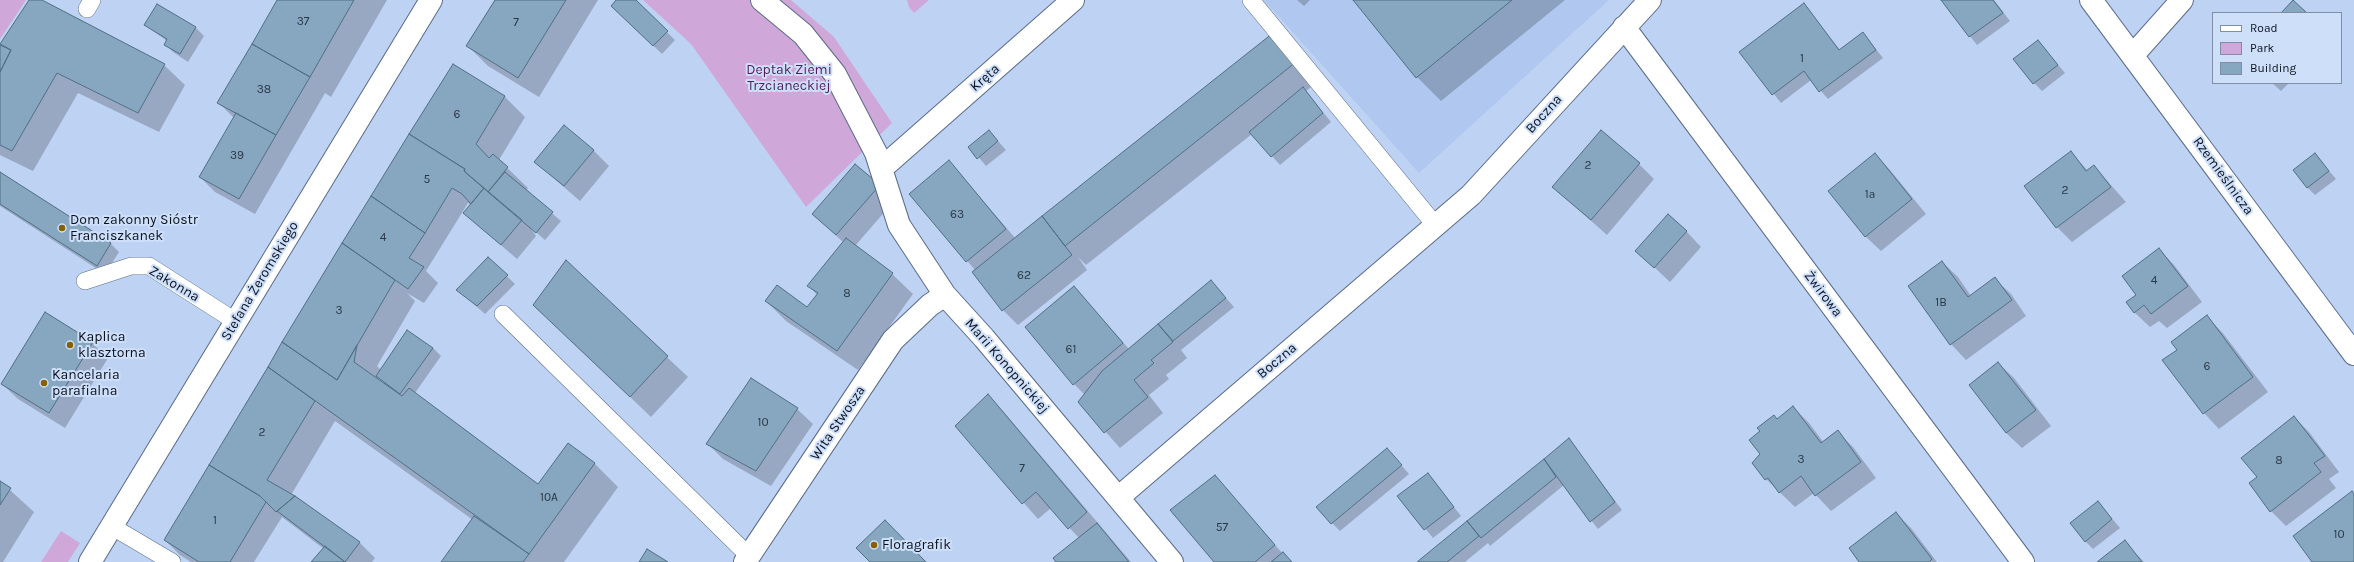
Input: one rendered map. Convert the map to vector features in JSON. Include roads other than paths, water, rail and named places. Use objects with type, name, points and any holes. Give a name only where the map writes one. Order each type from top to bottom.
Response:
[{"type":"street","name":"Stefana Żeromskiego","points":[[90,562],[431,0]]},
{"type":"street","name":"Marii Konopnickiej","points":[[762,0],[803,34],[835,74],[870,140],[889,162],[898,224],[945,295],[984,338],[1172,562]]},
{"type":"street","name":"Kręta","points":[[889,162],[1073,0]]},
{"type":"street","name":"Boczna","points":[[1119,497],[1436,226],[1471,194],[1624,26],[1650,0]]},
{"type":"street","name":"Rzemieślnicza","points":[[2091,0],[2354,354]]},
{"type":"street","points":[[2133,55],[2182,0]]},
{"type":"street","name":"Żwirowa","points":[[1624,26],[2023,562]]},
{"type":"street","name":"Wita Stwosza","points":[[747,559],[894,340],[930,305],[945,295]]},
{"type":"lane","points":[[1251,0],[1436,226]]},
{"type":"lane","name":"Zakonna","points":[[85,281],[131,266],[149,266],[187,292],[235,321]]},
{"type":"lane","points":[[503,314],[747,559]]},
{"type":"lane","points":[[111,526],[172,562]]},
{"type":"place","name":"Dom zakonny Sióstr Franciszkanek","points":[[62,228]]},
{"type":"place","name":"Kaplica klasztorna","points":[[70,345]]},
{"type":"place","name":"Kancelaria parafialna","points":[[44,383]]},
{"type":"place","name":"Floragrafik","points":[[874,545]]},
{"type":"park label","name":"Deptak Ziemi Trzcianeckiej","points":[[789,78]]}]
